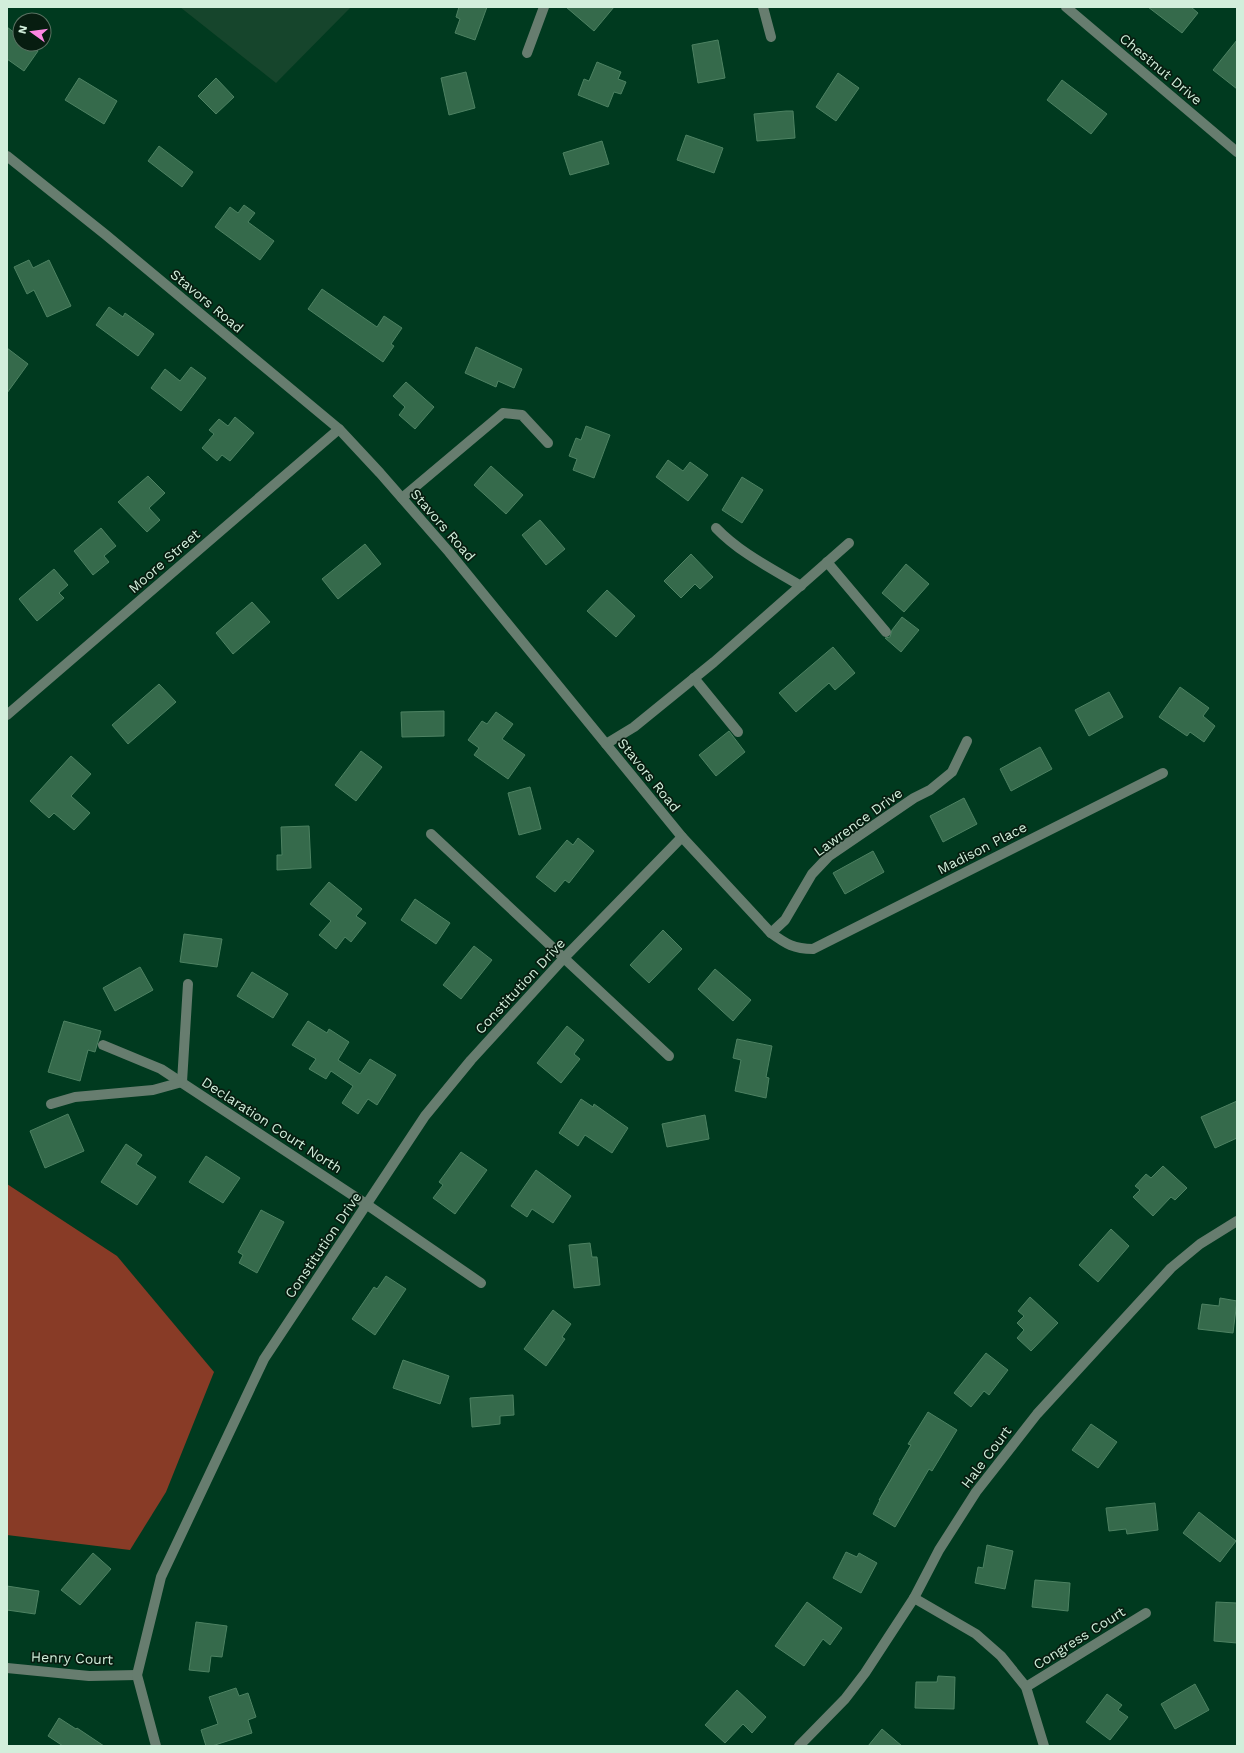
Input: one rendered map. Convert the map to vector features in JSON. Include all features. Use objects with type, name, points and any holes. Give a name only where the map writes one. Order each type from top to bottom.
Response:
[{"type":"street","points":[[527,53],[544,7]]},
{"type":"street","points":[[762,7],[771,37]]},
{"type":"street","name":"Chestnut Drive","points":[[1068,8],[1237,152]]},
{"type":"street","name":"Stavors Road","points":[[7,156],[106,235],[339,429],[449,552],[682,837],[771,933],[785,944],[799,949],[813,949]]},
{"type":"street","points":[[402,498],[503,413],[522,415],[548,443]]},
{"type":"street","name":"Moore Street","points":[[7,715],[339,429]]},
{"type":"street","points":[[716,528],[730,543],[741,551],[801,586]]},
{"type":"street","points":[[606,744],[634,727],[694,678],[849,543]]},
{"type":"street","points":[[827,562],[886,632]]},
{"type":"street","points":[[694,678],[738,732]]},
{"type":"street","name":"Lawrence Drive","points":[[771,933],[785,920],[812,874],[829,856],[914,798],[930,790],[952,772],[967,741]]},
{"type":"street","name":"Madison Place","points":[[813,949],[1163,773]]},
{"type":"street","points":[[431,834],[669,1056]]},
{"type":"street","name":"Constitution Drive","points":[[156,1746],[137,1674],[161,1577],[264,1359],[426,1116],[471,1060],[564,958],[682,837]]},
{"type":"street","points":[[51,1104],[75,1097],[153,1090],[182,1082],[188,984]]},
{"type":"street","name":"Declaration Court North","points":[[103,1045],[148,1062],[182,1082],[366,1204],[481,1283]]},
{"type":"street","name":"Hale Court","points":[[799,1746],[845,1699],[865,1673],[914,1598],[940,1550],[976,1492],[1037,1414],[1171,1268],[1200,1244],[1237,1221]]},
{"type":"street","points":[[914,1598],[976,1634],[1001,1656],[1026,1687],[1044,1746]]},
{"type":"street","name":"Congress Court","points":[[1026,1687],[1146,1613]]},
{"type":"street","name":"Henry Court","points":[[7,1668],[88,1676],[137,1674]]},
{"type":"shaded area","points":[[180,7],[351,7],[276,83]]},
{"type":"shaded area","points":[[7,1184],[117,1256],[214,1372],[166,1492],[130,1550],[7,1535]]},
{"type":"building","points":[[459,7],[487,7],[475,40],[455,33],[460,19],[456,17]]},
{"type":"building","points":[[566,7],[614,7],[594,31]]},
{"type":"building","points":[[1148,7],[1191,7],[1198,13],[1182,33]]},
{"type":"building","points":[[7,27],[12,31],[12,52],[37,52],[24,71],[7,59]]},
{"type":"building","points":[[718,40],[725,78],[698,83],[692,45]]},
{"type":"building","points":[[1237,40],[1237,89],[1213,70]]},
{"type":"building","points":[[597,62],[621,72],[618,79],[626,82],[621,94],[614,92],[608,107],[578,95],[584,79],[589,81]]},
{"type":"building","points":[[466,72],[475,108],[449,115],[441,78]]},
{"type":"building","points":[[838,73],[859,88],[836,121],[816,107]]},
{"type":"building","points":[[79,78],[117,101],[104,124],[65,100]]},
{"type":"building","points":[[216,78],[234,97],[216,114],[198,96]]},
{"type":"building","points":[[1062,80],[1107,114],[1091,134],[1047,100]]},
{"type":"building","points":[[793,111],[795,138],[757,141],[754,114]]},
{"type":"building","points":[[686,135],[723,148],[714,173],[677,160]]},
{"type":"building","points":[[602,141],[609,164],[570,175],[563,153]]},
{"type":"building","points":[[159,146],[193,172],[182,187],[148,161]]},
{"type":"building","points":[[244,205],[255,213],[248,222],[274,241],[260,260],[215,227],[230,207],[238,213]]},
{"type":"building","points":[[29,260],[33,268],[49,260],[71,306],[47,317],[34,290],[27,294],[14,267]]},
{"type":"building","points":[[322,289],[377,327],[384,316],[402,328],[391,344],[394,346],[383,362],[308,309]]},
{"type":"building","points":[[109,307],[123,317],[125,313],[154,334],[138,356],[96,325]]},
{"type":"building","points":[[476,347],[522,369],[514,388],[498,381],[496,387],[465,373]]},
{"type":"building","points":[[7,348],[28,364],[7,393]]},
{"type":"building","points":[[191,367],[206,378],[181,411],[151,388],[165,369],[180,381]]},
{"type":"building","points":[[406,382],[434,407],[415,429],[399,415],[405,407],[393,396]]},
{"type":"building","points":[[235,417],[254,433],[230,461],[222,455],[217,461],[202,448],[214,434],[209,430],[219,419],[228,426]]},
{"type":"building","points":[[586,426],[610,435],[594,478],[573,470],[577,459],[569,456],[576,438],[581,440]]},
{"type":"building","points":[[668,460],[683,471],[690,462],[708,475],[688,501],[656,477]]},
{"type":"building","points":[[491,466],[523,495],[506,514],[474,485]]},
{"type":"building","points":[[148,476],[165,493],[149,508],[160,520],[147,532],[118,502]]},
{"type":"building","points":[[742,477],[763,490],[742,523],[722,510]]},
{"type":"building","points":[[540,520],[565,549],[546,565],[522,535]]},
{"type":"building","points":[[101,528],[116,546],[104,556],[109,562],[93,575],[74,551]]},
{"type":"building","points":[[365,544],[381,564],[338,599],[322,579]]},
{"type":"building","points":[[691,554],[713,577],[700,589],[695,584],[681,598],[664,581]]},
{"type":"building","points":[[906,564],[929,584],[904,612],[882,593]]},
{"type":"building","points":[[54,569],[68,585],[59,593],[64,598],[37,621],[19,599]]},
{"type":"building","points":[[607,590],[635,616],[616,637],[587,611]]},
{"type":"building","points":[[252,602],[270,622],[233,654],[216,633]]},
{"type":"building","points":[[902,617],[919,630],[901,652],[885,638],[890,637],[892,630]]},
{"type":"building","points":[[833,647],[855,673],[835,690],[829,683],[796,712],[779,693]]},
{"type":"building","points":[[159,684],[176,702],[128,744],[112,725]]},
{"type":"building","points":[[1180,687],[1209,708],[1203,716],[1215,726],[1204,742],[1190,732],[1187,736],[1159,717]]},
{"type":"building","points":[[1109,692],[1123,717],[1089,736],[1075,710]]},
{"type":"building","points":[[444,711],[444,736],[402,737],[401,712]]},
{"type":"building","points":[[496,712],[513,724],[502,739],[525,755],[508,779],[474,755],[479,748],[468,740],[482,721],[487,724]]},
{"type":"building","points":[[729,731],[745,752],[716,776],[699,755]]},
{"type":"building","points":[[1040,747],[1052,769],[1011,791],[1000,769]]},
{"type":"building","points":[[361,751],[382,767],[356,801],[335,785]]},
{"type":"building","points":[[71,756],[91,774],[71,796],[90,813],[74,830],[54,813],[49,818],[30,801]]},
{"type":"building","points":[[530,787],[541,829],[519,835],[508,793]]},
{"type":"building","points":[[964,798],[977,824],[943,842],[930,816]]},
{"type":"building","points":[[309,826],[311,868],[277,870],[277,855],[282,855],[281,827]]},
{"type":"building","points":[[578,838],[594,851],[569,883],[565,880],[555,892],[536,877],[567,840],[573,845]]},
{"type":"building","points":[[873,851],[884,872],[845,894],[833,873]]},
{"type":"building","points":[[329,882],[362,909],[356,916],[366,923],[351,942],[345,937],[336,949],[319,935],[331,921],[310,904]]},
{"type":"building","points":[[415,899],[450,923],[436,944],[401,920]]},
{"type":"building","points":[[663,930],[682,949],[649,983],[630,965]]},
{"type":"building","points":[[184,934],[222,939],[217,967],[180,962]]},
{"type":"building","points":[[474,946],[492,960],[461,999],[443,985]]},
{"type":"building","points":[[140,967],[153,990],[115,1011],[103,988]]},
{"type":"building","points":[[715,969],[751,1000],[733,1021],[698,989]]},
{"type":"building","points":[[252,972],[288,994],[273,1018],[237,996]]},
{"type":"building","points":[[64,1021],[101,1031],[95,1052],[88,1050],[80,1081],[48,1072]]},
{"type":"building","points":[[308,1021],[327,1033],[329,1029],[349,1042],[338,1060],[360,1074],[370,1059],[396,1075],[377,1105],[368,1099],[358,1114],[342,1103],[353,1086],[331,1071],[326,1079],[309,1069],[316,1059],[292,1045]]},
{"type":"building","points":[[567,1026],[584,1040],[574,1054],[580,1059],[561,1083],[537,1063]]},
{"type":"building","points":[[737,1039],[772,1046],[766,1077],[769,1078],[766,1098],[735,1091],[741,1060],[733,1058]]},
{"type":"building","points":[[581,1099],[593,1107],[594,1104],[628,1128],[612,1153],[585,1135],[578,1146],[559,1133]]},
{"type":"building","points":[[1237,1101],[1237,1138],[1215,1148],[1201,1117]]},
{"type":"building","points":[[68,1114],[84,1151],[45,1168],[30,1131]]},
{"type":"building","points":[[705,1115],[709,1139],[667,1147],[662,1124]]},
{"type":"building","points":[[126,1144],[142,1155],[136,1164],[156,1177],[137,1205],[101,1182]]},
{"type":"building","points":[[461,1152],[487,1170],[455,1214],[433,1198],[443,1185],[439,1182]]},
{"type":"building","points":[[206,1156],[240,1178],[223,1203],[189,1182]]},
{"type":"building","points":[[1163,1166],[1187,1188],[1175,1200],[1171,1197],[1153,1216],[1133,1197],[1140,1190],[1135,1186],[1146,1174],[1151,1178]]},
{"type":"building","points":[[536,1170],[571,1196],[553,1223],[532,1209],[527,1217],[511,1206]]},
{"type":"building","points":[[261,1210],[284,1222],[257,1273],[239,1263],[243,1255],[238,1252]]},
{"type":"building","points":[[1111,1229],[1129,1246],[1098,1282],[1079,1265]]},
{"type":"building","points":[[590,1243],[592,1257],[597,1257],[600,1285],[574,1288],[569,1245]]},
{"type":"building","points":[[386,1276],[406,1289],[375,1335],[352,1319],[374,1287],[377,1289]]},
{"type":"building","points":[[1030,1297],[1058,1323],[1031,1351],[1017,1338],[1024,1330],[1017,1323],[1024,1316],[1018,1311]]},
{"type":"building","points":[[1220,1298],[1237,1301],[1233,1333],[1198,1329],[1202,1304],[1219,1306]]},
{"type":"building","points":[[553,1310],[571,1324],[562,1337],[565,1339],[546,1366],[524,1349]]},
{"type":"building","points":[[986,1353],[1008,1370],[989,1395],[984,1391],[971,1407],[954,1393]]},
{"type":"building","points":[[403,1360],[449,1376],[440,1404],[393,1388]]},
{"type":"building","points":[[513,1395],[514,1415],[500,1416],[500,1424],[472,1427],[470,1398]]},
{"type":"building","points":[[928,1412],[957,1430],[932,1471],[929,1469],[895,1527],[873,1514],[879,1500],[911,1445],[908,1444]]},
{"type":"building","points":[[1091,1424],[1117,1442],[1098,1468],[1072,1450]]},
{"type":"building","points":[[1155,1503],[1158,1530],[1127,1534],[1126,1529],[1109,1531],[1106,1508]]},
{"type":"building","points":[[1199,1512],[1236,1541],[1220,1562],[1183,1533]]},
{"type":"building","points":[[987,1545],[1013,1551],[1005,1589],[975,1583],[978,1567],[983,1568]]},
{"type":"building","points":[[846,1552],[857,1557],[859,1553],[877,1563],[861,1593],[833,1578]]},
{"type":"building","points":[[93,1553],[111,1569],[80,1605],[61,1590]]},
{"type":"building","points":[[1035,1580],[1070,1583],[1068,1611],[1032,1607]]},
{"type":"building","points":[[7,1586],[39,1591],[35,1614],[7,1610]]},
{"type":"building","points":[[807,1602],[842,1628],[830,1645],[823,1639],[804,1666],[775,1646]]},
{"type":"building","points":[[1216,1602],[1237,1603],[1237,1643],[1214,1641]]},
{"type":"building","points":[[196,1622],[227,1626],[222,1657],[211,1656],[209,1672],[189,1670]]},
{"type":"building","points":[[938,1676],[955,1677],[954,1709],[915,1708],[916,1682],[937,1682]]},
{"type":"building","points":[[1195,1684],[1209,1710],[1175,1729],[1161,1704]]},
{"type":"building","points":[[236,1688],[239,1696],[248,1693],[256,1717],[248,1720],[252,1733],[212,1746],[206,1746],[201,1730],[218,1724],[209,1697]]},
{"type":"building","points":[[737,1690],[766,1717],[752,1733],[743,1724],[725,1743],[705,1725]]},
{"type":"building","points":[[1107,1694],[1122,1705],[1118,1710],[1128,1717],[1110,1740],[1086,1722]]},
{"type":"building","points":[[59,1718],[104,1746],[63,1746],[48,1736]]},
{"type":"building","points":[[882,1729],[902,1746],[868,1746]]}]
